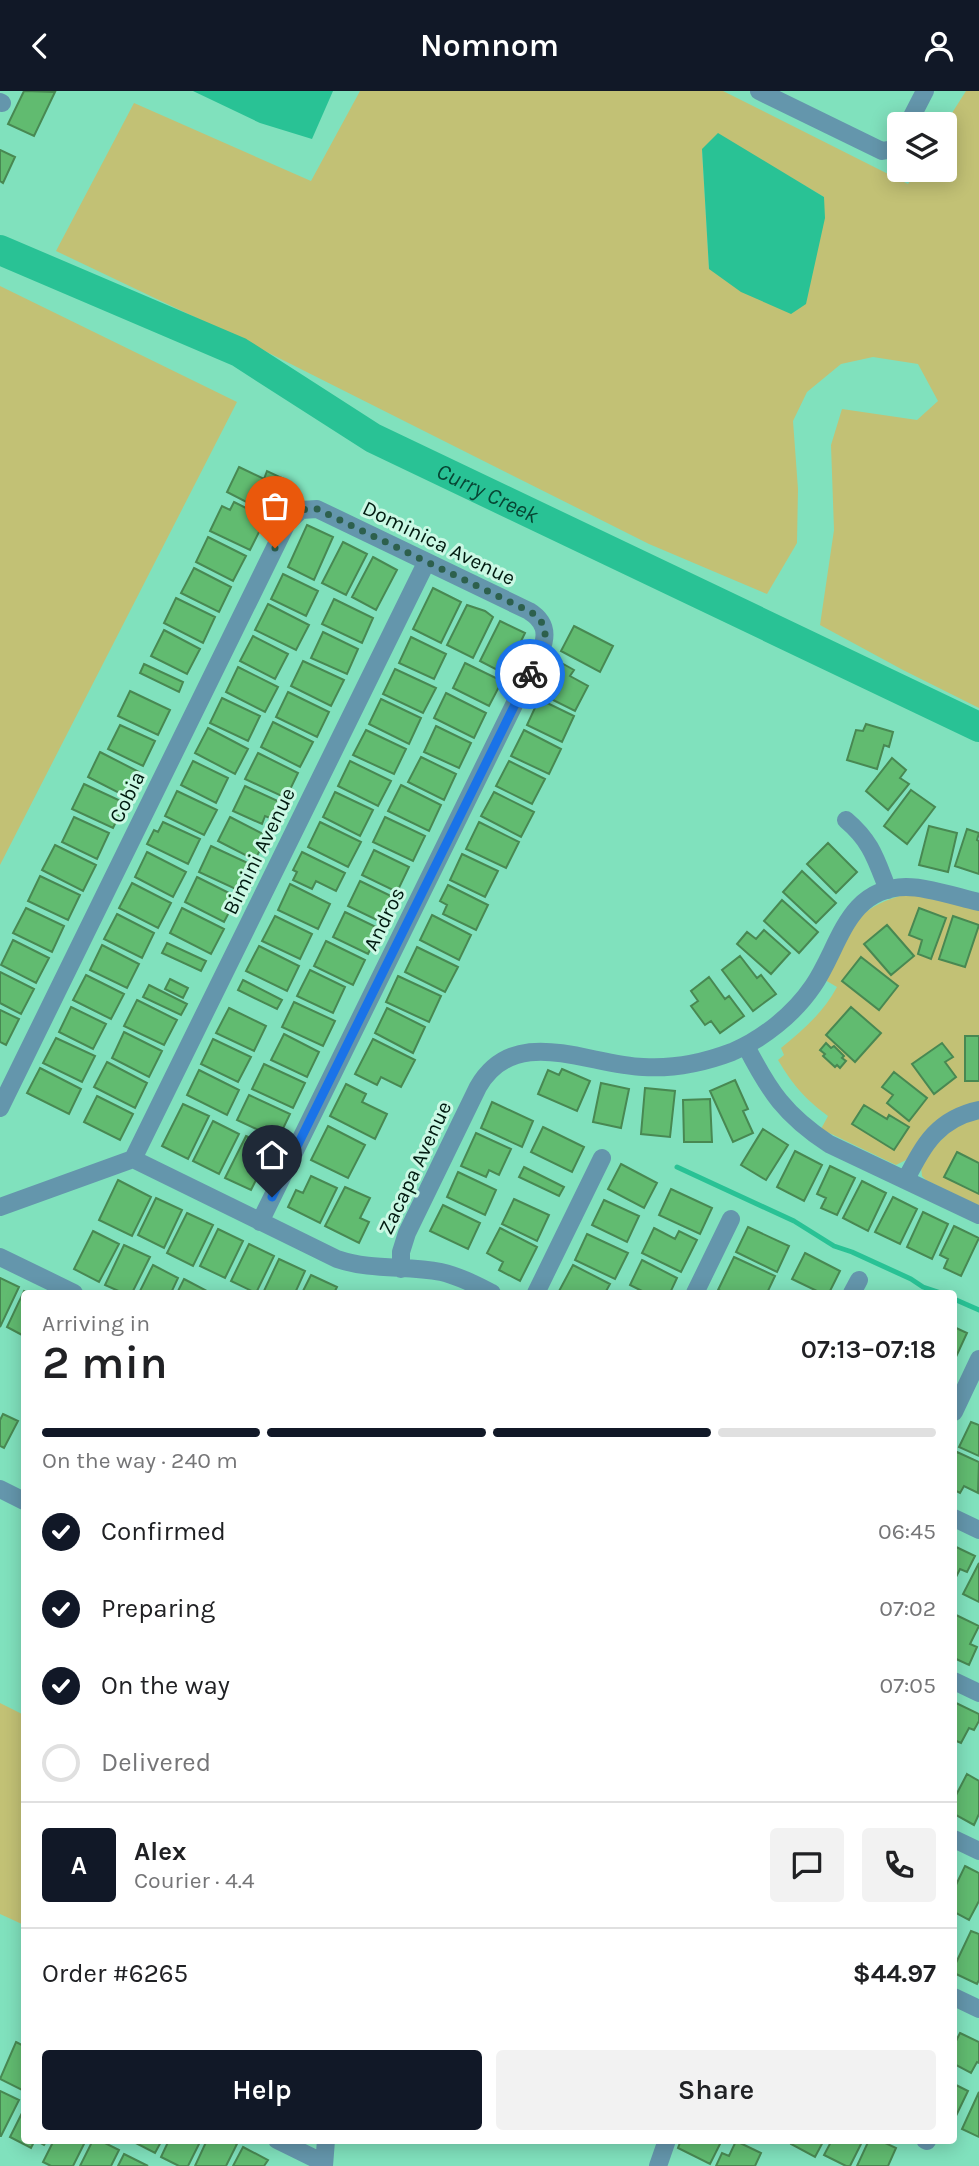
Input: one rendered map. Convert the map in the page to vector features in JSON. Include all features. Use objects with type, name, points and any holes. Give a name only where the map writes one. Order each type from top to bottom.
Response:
[{"type":"street","points":[[759,91],[882,151],[887,150]]},
{"type":"street","points":[[914,112],[925,91]]},
{"type":"street","name":"Dominica Avenue","points":[[301,510],[317,509],[529,611],[542,624],[545,634]]},
{"type":"street","name":"Cobia","points":[[0,1108],[287,523],[301,510]]},
{"type":"street","name":"Bimini Avenue","points":[[132,1159],[426,563]]},
{"type":"street","name":"Andros","points":[[260,1222],[535,663],[545,634]]},
{"type":"street","points":[[846,820],[860,831],[870,844],[888,890],[915,888],[979,902]]},
{"type":"street","name":"Zacapa Avenue","points":[[401,1269],[401,1252],[405,1237],[478,1087],[495,1065],[529,1052],[561,1053],[642,1067],[666,1067],[712,1059],[746,1046],[776,1025],[803,999],[823,969],[847,920],[867,901],[888,890]]},
{"type":"street","points":[[746,1046],[774,1096],[799,1123],[829,1144],[979,1215]]},
{"type":"street","points":[[906,1179],[922,1148],[934,1134],[955,1119],[979,1110]]},
{"type":"street","points":[[537,1290],[602,1158]]},
{"type":"street","points":[[0,1207],[132,1159]]},
{"type":"street","name":"Zacapa Avenue","points":[[132,1159],[338,1259],[367,1267],[451,1275],[485,1290]]},
{"type":"street","points":[[696,1290],[731,1219]]},
{"type":"street","points":[[0,1257],[68,1290]]},
{"type":"street","points":[[957,1406],[979,1359]]},
{"type":"street","points":[[0,1489],[21,1499]]},
{"type":"street","points":[[957,1519],[979,1530]]},
{"type":"street","points":[[957,1682],[979,1693]]},
{"type":"street","points":[[957,1840],[979,1851]]},
{"type":"street","points":[[957,1998],[979,2009]]},
{"type":"street","points":[[285,2144],[324,2164],[326,2144]]},
{"type":"street","points":[[658,2166],[666,2144]]},
{"type":"shaded area","points":[[193,91],[333,91],[312,139],[260,123]]},
{"type":"shaded area","points":[[360,91],[723,91],[887,173],[887,182],[908,184],[957,182],[957,112],[953,112],[966,91],[979,91],[979,708],[820,625],[834,530],[831,445],[842,409],[917,420],[938,401],[918,364],[873,357],[841,364],[807,392],[793,421],[798,489],[797,543],[767,594],[649,544],[247,342],[56,251],[134,103],[311,181]],"holes":[[[702,150],[780,171],[824,197],[709,269]]]},
{"type":"shaded area","points":[[718,133],[824,197],[825,218],[806,304],[791,314],[741,292],[709,269],[702,149]]},
{"type":"shaded area","points":[[0,286],[237,402],[0,865]]},
{"type":"shaded area","points":[[908,894],[979,909],[979,1102],[896,1165],[821,1129],[828,1116],[800,1091],[778,1060],[784,1055],[781,1048],[805,1028],[832,996],[837,987],[825,980],[854,924],[875,906]]},
{"type":"shaded area","points":[[979,1117],[979,1206],[926,1180],[922,1176],[921,1166],[926,1155],[952,1129]]},
{"type":"shaded area","points":[[0,1703],[21,1714],[21,1924],[0,1914]]},
{"type":"building","points":[[24,91],[55,92],[34,136],[8,124]]},
{"type":"building","points":[[0,150],[15,157],[3,183],[0,181]]},
{"type":"building","points":[[239,467],[264,479],[267,471],[284,479],[268,513],[227,492]]},
{"type":"building","points":[[234,502],[266,518],[250,550],[210,531],[222,506],[230,510]]},
{"type":"building","points":[[307,525],[333,537],[314,580],[288,567]]},
{"type":"building","points":[[208,537],[246,556],[233,581],[196,562]]},
{"type":"building","points":[[343,542],[367,554],[346,595],[322,583]]},
{"type":"building","points":[[373,557],[397,570],[376,610],[352,597]]},
{"type":"building","points":[[194,568],[231,587],[219,612],[181,593]]},
{"type":"building","points":[[283,574],[318,591],[306,616],[271,599]]},
{"type":"building","points":[[433,588],[461,602],[441,643],[413,629]]},
{"type":"building","points":[[176,598],[215,617],[203,643],[164,623]]},
{"type":"building","points":[[334,599],[373,618],[362,643],[322,624]]},
{"type":"building","points":[[268,604],[309,625],[296,650],[255,630]]},
{"type":"building","points":[[467,605],[493,617],[473,658],[447,645]]},
{"type":"building","points":[[500,621],[525,633],[505,674],[480,661]]},
{"type":"building","points":[[574,626],[613,646],[600,672],[561,651]]},
{"type":"building","points":[[164,630],[200,649],[187,674],[151,656]]},
{"type":"building","points":[[323,632],[358,649],[347,674],[311,658]]},
{"type":"building","points":[[253,636],[288,654],[275,679],[240,661]]},
{"type":"building","points":[[411,637],[446,654],[434,679],[399,663]]},
{"type":"building","points":[[303,661],[344,680],[331,706],[291,686]]},
{"type":"building","points":[[558,661],[574,670],[570,676],[588,686],[575,711],[541,694]]},
{"type":"building","points":[[465,663],[502,681],[489,706],[453,688]]},
{"type":"building","points":[[144,664],[183,682],[179,692],[140,673]]},
{"type":"building","points":[[238,667],[278,687],[265,712],[226,692]]},
{"type":"building","points":[[395,669],[436,688],[423,713],[383,694]]},
{"type":"building","points":[[130,691],[170,710],[158,735],[118,716]]},
{"type":"building","points":[[288,692],[329,712],[317,737],[276,717]]},
{"type":"building","points":[[446,693],[486,713],[474,738],[434,718]]},
{"type":"building","points":[[222,698],[260,716],[248,741],[210,723]]},
{"type":"building","points":[[381,699],[421,718],[409,744],[369,724]]},
{"type":"building","points":[[539,699],[574,716],[562,742],[527,725]]},
{"type":"building","points":[[273,722],[313,742],[300,767],[261,747]]},
{"type":"building","points":[[866,724],[893,732],[889,747],[884,745],[877,769],[847,760],[856,730],[863,731]]},
{"type":"building","points":[[120,725],[155,741],[143,766],[108,749]]},
{"type":"building","points":[[436,726],[471,743],[459,768],[424,752]]},
{"type":"building","points":[[208,728],[248,749],[235,774],[195,753]]},
{"type":"building","points":[[366,730],[406,749],[394,774],[353,755]]},
{"type":"building","points":[[524,730],[561,749],[549,774],[511,756]]},
{"type":"building","points":[[100,752],[139,772],[127,797],[88,777]]},
{"type":"building","points":[[258,753],[298,773],[286,798],[245,779]]},
{"type":"building","points":[[421,757],[456,774],[444,800],[408,782]]},
{"type":"building","points":[[892,758],[906,770],[900,778],[909,784],[888,810],[866,791]]},
{"type":"building","points":[[193,761],[228,778],[216,803],[181,785]]},
{"type":"building","points":[[350,761],[391,781],[378,806],[338,786]]},
{"type":"building","points":[[509,761],[545,779],[532,804],[496,786]]},
{"type":"building","points":[[84,784],[125,803],[113,828],[72,809]]},
{"type":"building","points":[[401,785],[441,805],[429,831],[388,811]]},
{"type":"building","points":[[245,786],[282,803],[275,820],[265,816],[262,824],[233,811]]},
{"type":"building","points":[[911,790],[935,807],[907,844],[884,826]]},
{"type":"building","points":[[177,791],[217,810],[204,835],[165,816]]},
{"type":"building","points":[[335,792],[373,810],[360,836],[323,817]]},
{"type":"building","points":[[494,792],[534,812],[521,837],[481,816]]},
{"type":"building","points":[[74,817],[109,833],[97,859],[62,842]]},
{"type":"building","points":[[230,817],[267,836],[255,860],[218,841]]},
{"type":"building","points":[[385,817],[425,836],[413,861],[373,842]]},
{"type":"building","points":[[163,822],[200,839],[188,864],[147,844],[154,830],[158,832]]},
{"type":"building","points":[[320,822],[361,842],[348,867],[308,847]]},
{"type":"building","points":[[479,822],[519,842],[506,868],[466,849]]},
{"type":"building","points":[[929,826],[957,833],[948,872],[919,865]]},
{"type":"building","points":[[967,829],[979,833],[979,874],[955,866]]},
{"type":"building","points":[[828,843],[857,872],[836,893],[807,864]]},
{"type":"building","points":[[55,845],[96,865],[83,891],[42,870]]},
{"type":"building","points":[[211,846],[252,865],[240,891],[199,872]]},
{"type":"building","points":[[374,850],[409,867],[397,892],[362,875]]},
{"type":"building","points":[[147,852],[186,872],[173,897],[135,877]]},
{"type":"building","points":[[302,852],[345,873],[336,891],[316,881],[312,889],[293,880],[297,872],[293,870]]},
{"type":"building","points":[[462,854],[498,871],[485,897],[450,880]]},
{"type":"building","points":[[802,871],[836,903],[816,923],[783,892]]},
{"type":"building","points":[[40,876],[80,895],[68,920],[28,901]]},
{"type":"building","points":[[197,877],[237,897],[224,922],[185,902]]},
{"type":"building","points":[[360,881],[395,898],[383,923],[348,906]]},
{"type":"building","points":[[132,883],[171,903],[158,928],[119,908]]},
{"type":"building","points":[[290,884],[330,904],[318,929],[278,910]]},
{"type":"building","points":[[448,885],[488,905],[476,930],[443,914],[447,905],[440,901]]},
{"type":"building","points":[[782,900],[818,932],[799,953],[764,921]]},
{"type":"building","points":[[26,908],[64,926],[52,952],[13,933]]},
{"type":"building","points":[[182,908],[224,929],[211,954],[170,933]]},
{"type":"building","points":[[919,908],[946,918],[931,959],[918,954],[922,940],[909,935]]},
{"type":"building","points":[[345,912],[380,929],[368,954],[333,937]]},
{"type":"building","points":[[117,914],[154,933],[142,958],[104,939]]},
{"type":"building","points":[[432,915],[471,935],[459,960],[420,940]]},
{"type":"building","points":[[275,916],[312,934],[300,959],[262,941]]},
{"type":"building","points":[[953,916],[979,925],[965,967],[939,959]]},
{"type":"building","points":[[887,925],[914,956],[891,975],[864,944]]},
{"type":"building","points":[[764,930],[790,953],[771,974],[737,944],[747,932],[756,939]]},
{"type":"building","points":[[13,940],[49,958],[36,983],[1,965]]},
{"type":"building","points":[[326,941],[365,960],[353,985],[314,966]]},
{"type":"building","points":[[167,943],[206,961],[201,971],[162,953]]},
{"type":"building","points":[[102,945],[139,964],[127,988],[90,970]]},
{"type":"building","points":[[259,946],[299,966],[287,991],[246,971]]},
{"type":"building","points":[[417,947],[458,967],[445,992],[405,972]]},
{"type":"building","points":[[740,956],[757,978],[761,975],[776,994],[753,1011],[722,970]]},
{"type":"building","points":[[861,957],[898,986],[879,1010],[842,981]]},
{"type":"building","points":[[310,970],[345,987],[333,1013],[297,996]]},
{"type":"building","points":[[0,972],[34,989],[21,1014],[0,1003]]},
{"type":"building","points":[[86,975],[124,994],[111,1019],[73,1000]]},
{"type":"building","points":[[398,976],[441,996],[429,1022],[386,1002]]},
{"type":"building","points":[[709,977],[725,999],[729,996],[744,1016],[720,1033],[711,1021],[705,1025],[691,1006],[698,1001],[691,991]]},
{"type":"building","points":[[170,979],[188,988],[183,998],[165,989]]},
{"type":"building","points":[[243,980],[282,1000],[277,1009],[238,990]]},
{"type":"building","points":[[149,985],[187,1004],[181,1015],[143,997]]},
{"type":"building","points":[[137,1000],[177,1020],[164,1045],[124,1026]]},
{"type":"building","points":[[294,1002],[335,1021],[323,1046],[282,1027]]},
{"type":"building","points":[[71,1007],[106,1024],[93,1049],[59,1032]]},
{"type":"building","points":[[851,1007],[881,1033],[855,1062],[826,1035]]},
{"type":"building","points":[[229,1008],[266,1026],[254,1051],[216,1033]]},
{"type":"building","points":[[387,1008],[425,1027],[413,1053],[375,1033]]},
{"type":"building","points":[[0,1010],[19,1019],[6,1045],[0,1042]]},
{"type":"building","points":[[124,1032],[162,1051],[149,1077],[112,1058]]},
{"type":"building","points":[[284,1034],[319,1052],[307,1077],[271,1060]]},
{"type":"building","points":[[965,1036],[979,1036],[979,1081],[965,1081]]},
{"type":"building","points":[[56,1038],[95,1056],[82,1082],[43,1063]]},
{"type":"building","points":[[213,1039],[251,1057],[238,1082],[201,1064]]},
{"type":"building","points":[[373,1039],[415,1060],[401,1087],[381,1077],[377,1085],[355,1074]]},
{"type":"building","points":[[826,1043],[831,1048],[834,1046],[844,1056],[842,1058],[846,1061],[840,1068],[823,1056],[825,1054],[820,1050]]},
{"type":"building","points":[[942,1043],[953,1057],[945,1062],[956,1077],[934,1094],[912,1064]]},
{"type":"building","points":[[107,1062],[147,1083],[135,1108],[94,1087]]},
{"type":"building","points":[[264,1064],[305,1083],[293,1108],[252,1089]]},
{"type":"building","points":[[40,1068],[81,1089],[69,1114],[27,1093]]},
{"type":"building","points":[[562,1069],[590,1081],[577,1111],[538,1094],[548,1070],[559,1075]]},
{"type":"building","points":[[199,1070],[239,1090],[227,1115],[187,1095]]},
{"type":"building","points":[[894,1072],[927,1098],[909,1121],[887,1103],[893,1095],[882,1087]]},
{"type":"building","points":[[735,1080],[748,1109],[743,1111],[753,1133],[733,1142],[710,1091]]},
{"type":"building","points":[[601,1083],[629,1089],[621,1128],[593,1122]]},
{"type":"building","points":[[346,1084],[366,1094],[362,1102],[387,1114],[375,1139],[330,1116]]},
{"type":"building","points":[[645,1088],[675,1091],[670,1137],[641,1134]]},
{"type":"building","points":[[249,1095],[290,1114],[278,1139],[237,1120]]},
{"type":"building","points":[[97,1096],[133,1114],[120,1140],[84,1122]]},
{"type":"building","points":[[710,1099],[712,1142],[684,1142],[683,1100]]},
{"type":"building","points":[[492,1102],[533,1121],[522,1147],[481,1128]]},
{"type":"building","points":[[183,1104],[209,1116],[188,1159],[162,1146]]},
{"type":"building","points":[[864,1105],[887,1119],[889,1115],[909,1127],[894,1150],[852,1124]]},
{"type":"building","points":[[213,1121],[239,1134],[219,1174],[193,1161]]},
{"type":"building","points":[[328,1126],[365,1145],[348,1178],[311,1160]]},
{"type":"building","points":[[543,1127],[584,1147],[572,1172],[531,1152]]},
{"type":"building","points":[[763,1129],[788,1145],[766,1180],[741,1165]]},
{"type":"building","points":[[476,1133],[511,1149],[499,1175],[489,1170],[486,1177],[461,1166]]},
{"type":"building","points":[[246,1136],[272,1148],[251,1190],[225,1178]]},
{"type":"building","points":[[795,1151],[822,1165],[804,1201],[777,1187]]},
{"type":"building","points":[[957,1152],[979,1163],[979,1194],[944,1177]]},
{"type":"building","points":[[621,1164],[657,1183],[644,1208],[608,1189]]},
{"type":"building","points":[[830,1166],[855,1178],[837,1215],[821,1208],[826,1198],[817,1194]]},
{"type":"building","points":[[524,1167],[564,1187],[559,1196],[519,1177]]},
{"type":"building","points":[[458,1172],[496,1190],[485,1215],[447,1197]]},
{"type":"building","points":[[311,1176],[337,1188],[320,1223],[288,1207],[296,1190],[303,1193]]},
{"type":"building","points":[[118,1180],[151,1197],[132,1236],[99,1220]]},
{"type":"building","points":[[862,1181],[886,1193],[868,1231],[843,1218]]},
{"type":"building","points":[[345,1187],[370,1198],[360,1218],[369,1222],[359,1243],[325,1226]]},
{"type":"building","points":[[671,1189],[712,1208],[700,1234],[659,1215]]},
{"type":"building","points":[[893,1197],[917,1209],[900,1244],[875,1232]]},
{"type":"building","points":[[156,1198],[182,1210],[164,1248],[138,1235]]},
{"type":"building","points":[[514,1199],[549,1215],[537,1241],[502,1224]]},
{"type":"building","points":[[604,1200],[639,1216],[627,1242],[592,1225]]},
{"type":"building","points":[[443,1205],[480,1223],[468,1249],[430,1231]]},
{"type":"building","points":[[923,1212],[948,1224],[932,1259],[907,1247]]},
{"type":"building","points":[[187,1213],[213,1225],[193,1266],[167,1253]]},
{"type":"building","points":[[954,1226],[979,1238],[961,1276],[944,1268],[948,1259],[940,1255]]},
{"type":"building","points":[[748,1227],[789,1246],[777,1272],[736,1252]]},
{"type":"building","points":[[500,1228],[537,1247],[520,1281],[499,1270],[503,1262],[487,1253]]},
{"type":"building","points":[[654,1228],[675,1239],[679,1231],[697,1240],[681,1272],[642,1253]]},
{"type":"building","points":[[218,1229],[243,1241],[225,1278],[200,1266]]},
{"type":"building","points":[[93,1231],[119,1244],[99,1282],[74,1269]]},
{"type":"building","points":[[587,1234],[628,1253],[615,1279],[575,1260]]},
{"type":"building","points":[[249,1244],[274,1256],[257,1290],[250,1290],[231,1281]]},
{"type":"building","points":[[124,1245],[150,1257],[134,1290],[116,1290],[105,1285]]},
{"type":"building","points":[[805,1253],[840,1271],[830,1290],[815,1290],[792,1279]]},
{"type":"building","points":[[734,1257],[775,1276],[768,1290],[718,1290]]},
{"type":"building","points":[[279,1259],[305,1271],[296,1290],[264,1290]]},
{"type":"building","points":[[642,1260],[677,1278],[671,1290],[640,1290],[630,1285]]},
{"type":"building","points":[[153,1265],[178,1278],[172,1290],[140,1290]]},
{"type":"building","points":[[573,1265],[610,1284],[607,1290],[560,1290]]},
{"type":"building","points":[[311,1275],[337,1287],[336,1290],[304,1290]]},
{"type":"building","points":[[0,1278],[19,1287],[0,1327]]},
{"type":"building","points":[[184,1279],[205,1290],[178,1290]]},
{"type":"building","points":[[21,1297],[21,1334],[7,1327]]},
{"type":"building","points":[[957,1328],[967,1333],[957,1355]]},
{"type":"building","points":[[3,1414],[18,1421],[4,1448],[0,1446],[0,1420]]},
{"type":"building","points":[[971,1422],[979,1425],[979,1456],[959,1447]]},
{"type":"building","points":[[957,1452],[979,1462],[978,1493],[964,1486],[960,1493],[957,1492]]},
{"type":"building","points":[[957,1547],[975,1556],[967,1572],[960,1569],[957,1575]]},
{"type":"building","points":[[979,1563],[979,1602],[963,1594]]},
{"type":"building","points":[[957,1615],[979,1626],[970,1644],[977,1647],[969,1665],[957,1659]]},
{"type":"building","points":[[957,1703],[979,1714],[974,1730],[969,1728],[961,1743],[957,1741]]},
{"type":"building","points":[[967,1774],[979,1781],[979,1814],[974,1825],[957,1816],[957,1793]]},
{"type":"building","points":[[965,1866],[979,1873],[979,1901],[969,1920],[957,1914],[957,1883]]},
{"type":"building","points":[[971,1931],[979,1934],[977,1984],[957,1974],[957,1961]]},
{"type":"building","points":[[960,2033],[979,2042],[979,2063],[977,2062],[971,2073],[957,2066],[957,2039]]},
{"type":"building","points":[[16,2042],[21,2044],[21,2090],[0,2079]]},
{"type":"building","points":[[957,2086],[968,2091],[957,2114]]},
{"type":"building","points":[[0,2091],[19,2100],[1,2136],[0,2136]]},
{"type":"building","points":[[979,2092],[979,2137],[962,2129]]},
{"type":"building","points":[[21,2115],[21,2143],[10,2137]]},
{"type":"building","points":[[52,2144],[84,2144],[73,2166],[51,2166],[43,2162]]},
{"type":"building","points":[[91,2144],[107,2144],[119,2150],[111,2166],[80,2166]]},
{"type":"building","points":[[138,2144],[160,2144],[155,2153]]},
{"type":"building","points":[[167,2144],[199,2144],[188,2166],[179,2166],[161,2157]]},
{"type":"building","points":[[205,2144],[237,2144],[226,2166],[195,2166]]},
{"type":"building","points":[[680,2144],[720,2144],[710,2164],[678,2148]]},
{"type":"building","points":[[735,2144],[742,2144],[761,2153],[755,2166],[716,2166],[722,2153],[729,2156]]},
{"type":"building","points":[[791,2144],[822,2144],[815,2157]]},
{"type":"building","points":[[830,2144],[861,2144],[850,2166],[824,2155]]},
{"type":"building","points":[[867,2144],[888,2144],[896,2148],[888,2166],[857,2166]]},
{"type":"building","points":[[243,2147],[268,2160],[264,2166],[233,2166]]},
{"type":"building","points":[[124,2154],[148,2166],[118,2166]]},
{"type":"waterway","name":"Curry Creek","points":[[0,250],[239,352],[373,438],[979,727]]},
{"type":"waterway","points":[[677,1167],[794,1221],[834,1246],[932,1290]]},
{"type":"waterway","points":[[957,1300],[979,1310]]},
{"type":"way so far","points":[[275,548],[293,515],[301,510],[317,509],[529,611],[538,617],[545,634],[543,646],[530,674]]},
{"type":"route","points":[[272,1197],[530,674]]}]
